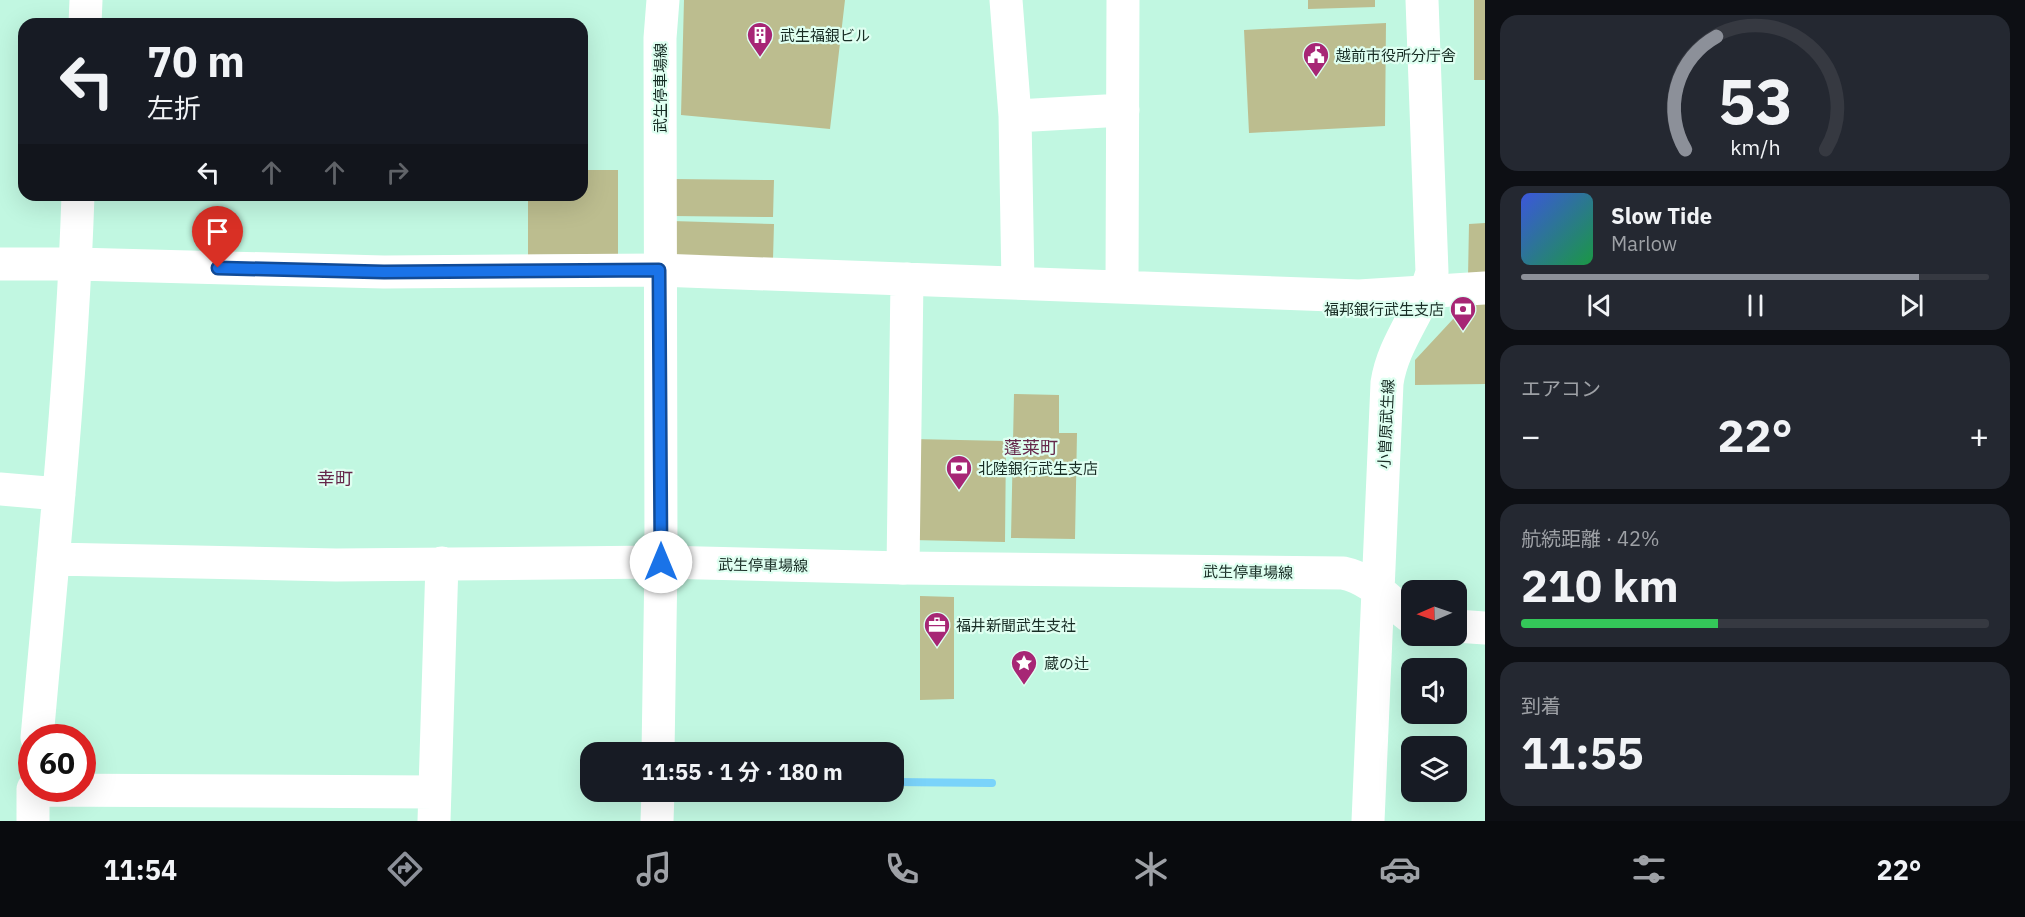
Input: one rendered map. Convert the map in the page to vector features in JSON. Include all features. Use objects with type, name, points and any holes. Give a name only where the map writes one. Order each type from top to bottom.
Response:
[{"type":"street","points":[[85,18],[86,0]]},
{"type":"street","name":"武生停車場線","points":[[663,0],[660,38],[659,270],[661,562],[903,568],[1343,573],[1356,576],[1379,590],[1401,609]]},
{"type":"street","points":[[1006,0],[1015,117],[1018,283]]},
{"type":"street","points":[[1122,287],[1123,0]]},
{"type":"street","name":"小曽原武生線","points":[[1368,821],[1387,383],[1390,365],[1397,347],[1427,292],[1432,272],[1422,0]]},
{"type":"street","points":[[1015,117],[1123,110]]},
{"type":"street","points":[[39,724],[76,264],[78,201]]},
{"type":"street","points":[[0,264],[384,272],[659,270],[1359,296],[1485,288]]},
{"type":"street","points":[[903,568],[907,279]]},
{"type":"street","points":[[0,489],[59,494]]},
{"type":"street","points":[[53,559],[336,565],[661,562],[658,742]]},
{"type":"street","points":[[96,792],[434,806],[441,563]]},
{"type":"street","points":[[1467,627],[1485,628]]},
{"type":"street","points":[[33,802],[33,821]]},
{"type":"street","points":[[657,821],[658,802]]},
{"type":"building","name":"武生福銀ビル","points":[[684,0],[845,0],[830,129],[681,115]]},
{"type":"building","points":[[1308,0],[1375,0],[1375,7],[1308,9]]},
{"type":"building","points":[[1474,0],[1485,0],[1485,80],[1474,80]]},
{"type":"building","name":"越前市役所分庁舎","points":[[1386,23],[1385,126],[1249,133],[1244,30]]},
{"type":"building","points":[[588,170],[618,170],[618,254],[528,255],[528,201],[588,201]]},
{"type":"building","points":[[672,179],[774,180],[773,217],[672,216]]},
{"type":"building","points":[[672,221],[774,224],[773,259],[672,258]]},
{"type":"building","points":[[1485,223],[1485,277],[1468,277],[1469,224]]},
{"type":"building","name":"福邦銀行武生支店","points":[[1468,303],[1485,303],[1485,384],[1415,385],[1415,360]]},
{"type":"building","points":[[1014,394],[1059,395],[1059,433],[1077,433],[1075,539],[1011,538]]},
{"type":"building","name":"北陸銀行武生支店","points":[[913,439],[1006,441],[1005,542],[912,540]]},
{"type":"building","name":"福井新聞武生支社","points":[[920,596],[954,597],[954,699],[920,700]]},
{"type":"waterway","points":[[904,782],[992,783]]},
{"type":"place","name":"武生福銀ビル","points":[[760,58]]},
{"type":"place","name":"越前市役所分庁舎","points":[[1316,78]]},
{"type":"place","name":"福邦銀行武生支店","points":[[1463,332]]},
{"type":"place","name":"北陸銀行武生支店","points":[[959,491]]},
{"type":"place","name":"福井新聞武生支社","points":[[937,648]]},
{"type":"place","name":"蔵の辻","points":[[1024,686]]},
{"type":"district","name":"蓬莱町","points":[[1031,447]]},
{"type":"district","name":"幸町","points":[[335,478]]},
{"type":"route","points":[[218,268],[384,272],[659,270],[661,562]]}]
